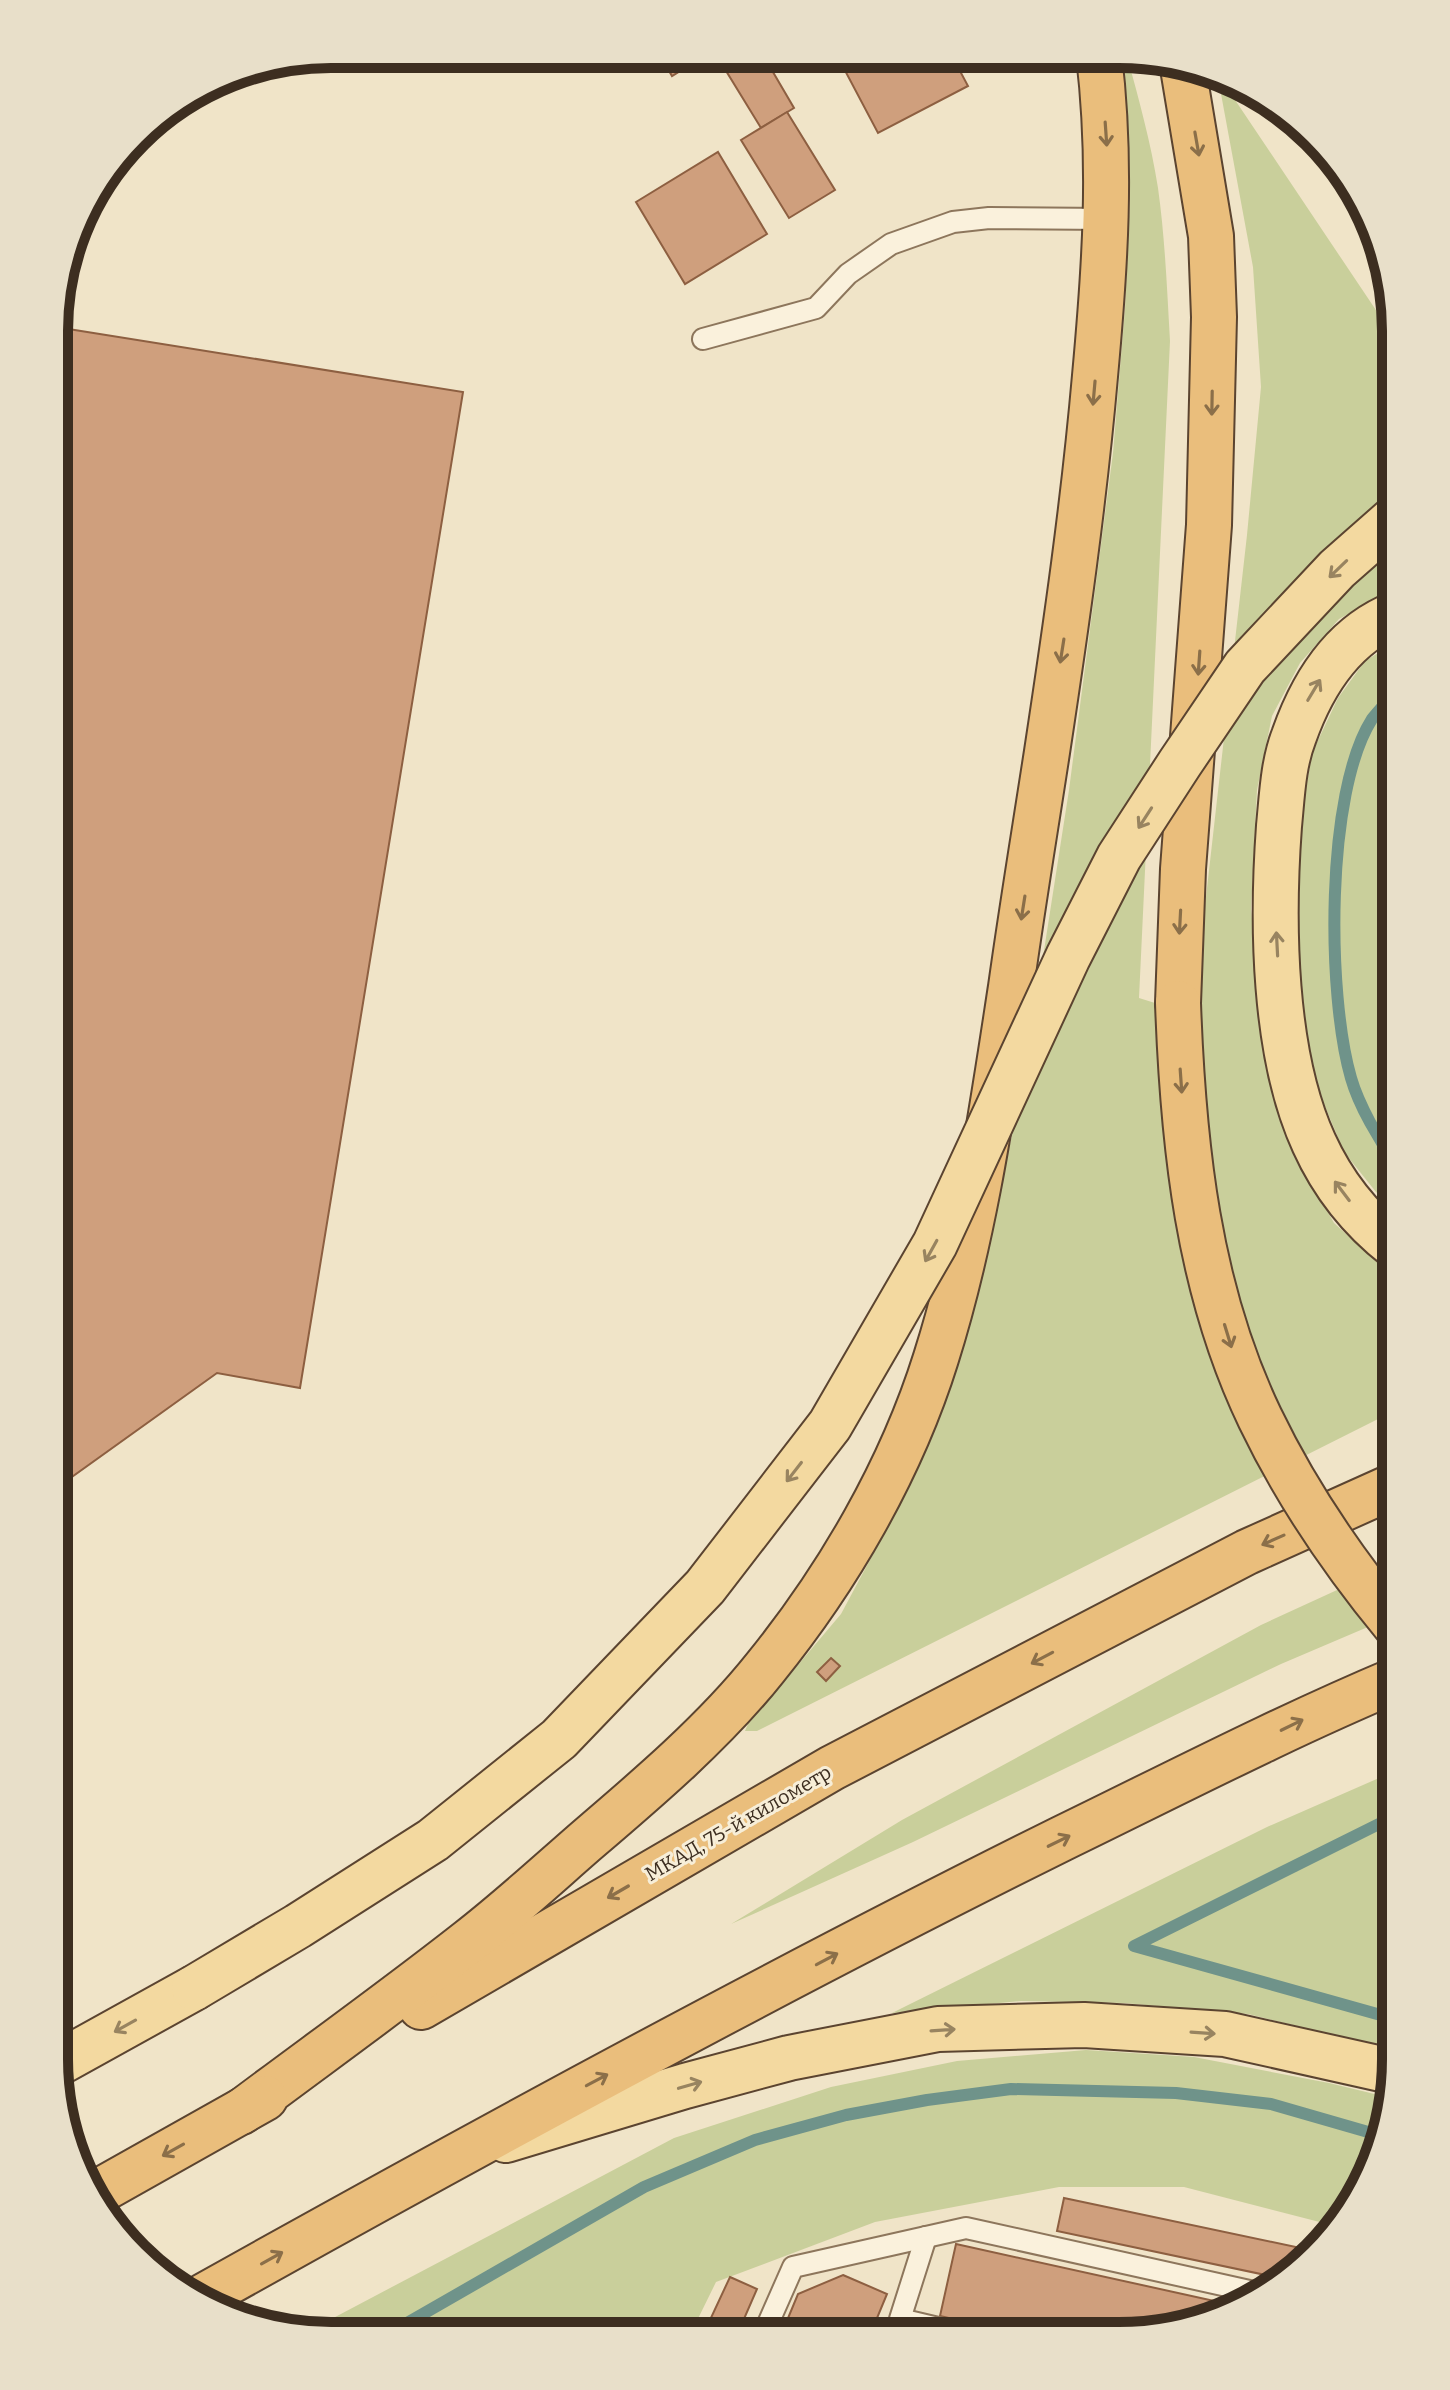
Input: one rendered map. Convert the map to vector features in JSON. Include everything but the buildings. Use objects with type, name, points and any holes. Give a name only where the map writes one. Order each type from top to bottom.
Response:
[{"type":"highway","points":[[241,2112],[471,1940],[624,1810],[703,1735],[763,1671],[804,1616],[846,1552],[889,1474],[935,1363],[953,1301],[994,1107],[1076,564],[1104,293],[1108,219],[1107,150],[1100,68]]},
{"type":"highway","points":[[1184,76],[1211,236],[1214,317],[1209,525],[1183,869],[1178,1003],[1180,1073],[1195,1204],[1211,1279],[1231,1346],[1259,1416],[1291,1477],[1337,1550],[1381,1607]]},
{"type":"highway","name":"МКАД, 75-й километр","points":[[102,2189],[832,1768],[1247,1552],[1381,1492]]},
{"type":"highway","points":[[210,2292],[454,2156],[934,1902],[1313,1715],[1381,1686]]},
{"type":"main road","points":[[68,2058],[207,1981],[433,1840],[559,1739],[705,1587],[830,1425],[935,1244],[1119,857],[1245,667],[1337,569],[1382,529]]},
{"type":"main road","points":[[1381,1236],[1338,1188],[1313,1142],[1295,1091],[1285,1037],[1275,905],[1283,783],[1292,739],[1309,698],[1327,669],[1353,640],[1382,623]]},
{"type":"main road","points":[[454,2156],[774,2062],[938,2029],[1084,2025],[1225,2034],[1381,2069]]},
{"type":"lane","points":[[703,339],[816,308],[848,274],[891,244],[953,222],[989,218],[1108,219]]},
{"type":"lane","points":[[769,2322],[793,2267],[966,2228],[1245,2290]]},
{"type":"lane","points":[[900,2322],[926,2237]]},
{"type":"green space","points":[[1120,68],[1130,69],[1155,171],[1164,245],[1170,341],[1139,998],[1155,1003],[1194,1003],[1261,387],[1253,267],[1220,88],[1230,93],[1381,318],[1382,596],[1339,619],[1300,663],[1272,716],[1257,790],[1251,909],[1264,1042],[1287,1139],[1334,1223],[1381,1266],[1381,1417],[757,1731],[745,1731],[841,1614],[909,1487],[963,1348],[997,1205],[1024,1079],[1069,790],[1113,453],[1130,198],[1126,118]]},
{"type":"green space","points":[[1382,651],[1382,1197],[1344,1152],[1316,1085],[1303,1020],[1295,912],[1299,830],[1312,753],[1338,698],[1365,661]]},
{"type":"green space","points":[[1381,1570],[1381,1621],[1281,1664],[913,1842],[731,1924],[902,1820],[1261,1625]]},
{"type":"green space","points":[[1381,1777],[1381,2047],[1248,2014],[1124,2003],[1021,2001],[892,2013],[1267,1827]]},
{"type":"green space","points":[[1086,2050],[1194,2057],[1379,2095],[1368,2144],[1355,2175],[1324,2223],[1184,2187],[1059,2187],[875,2222],[716,2282],[696,2322],[326,2322],[674,2138],[831,2087],[957,2061]]},
{"type":"waterway","points":[[1382,708],[1372,719],[1357,752],[1346,795],[1338,843],[1335,895],[1335,947],[1343,1042],[1359,1100],[1382,1142]]},
{"type":"waterway","points":[[1381,1823],[1134,1946],[1381,2015]]},
{"type":"waterway","points":[[409,2322],[644,2187],[755,2140],[846,2115],[1011,2089],[1176,2093],[1271,2104],[1371,2133]]}]
